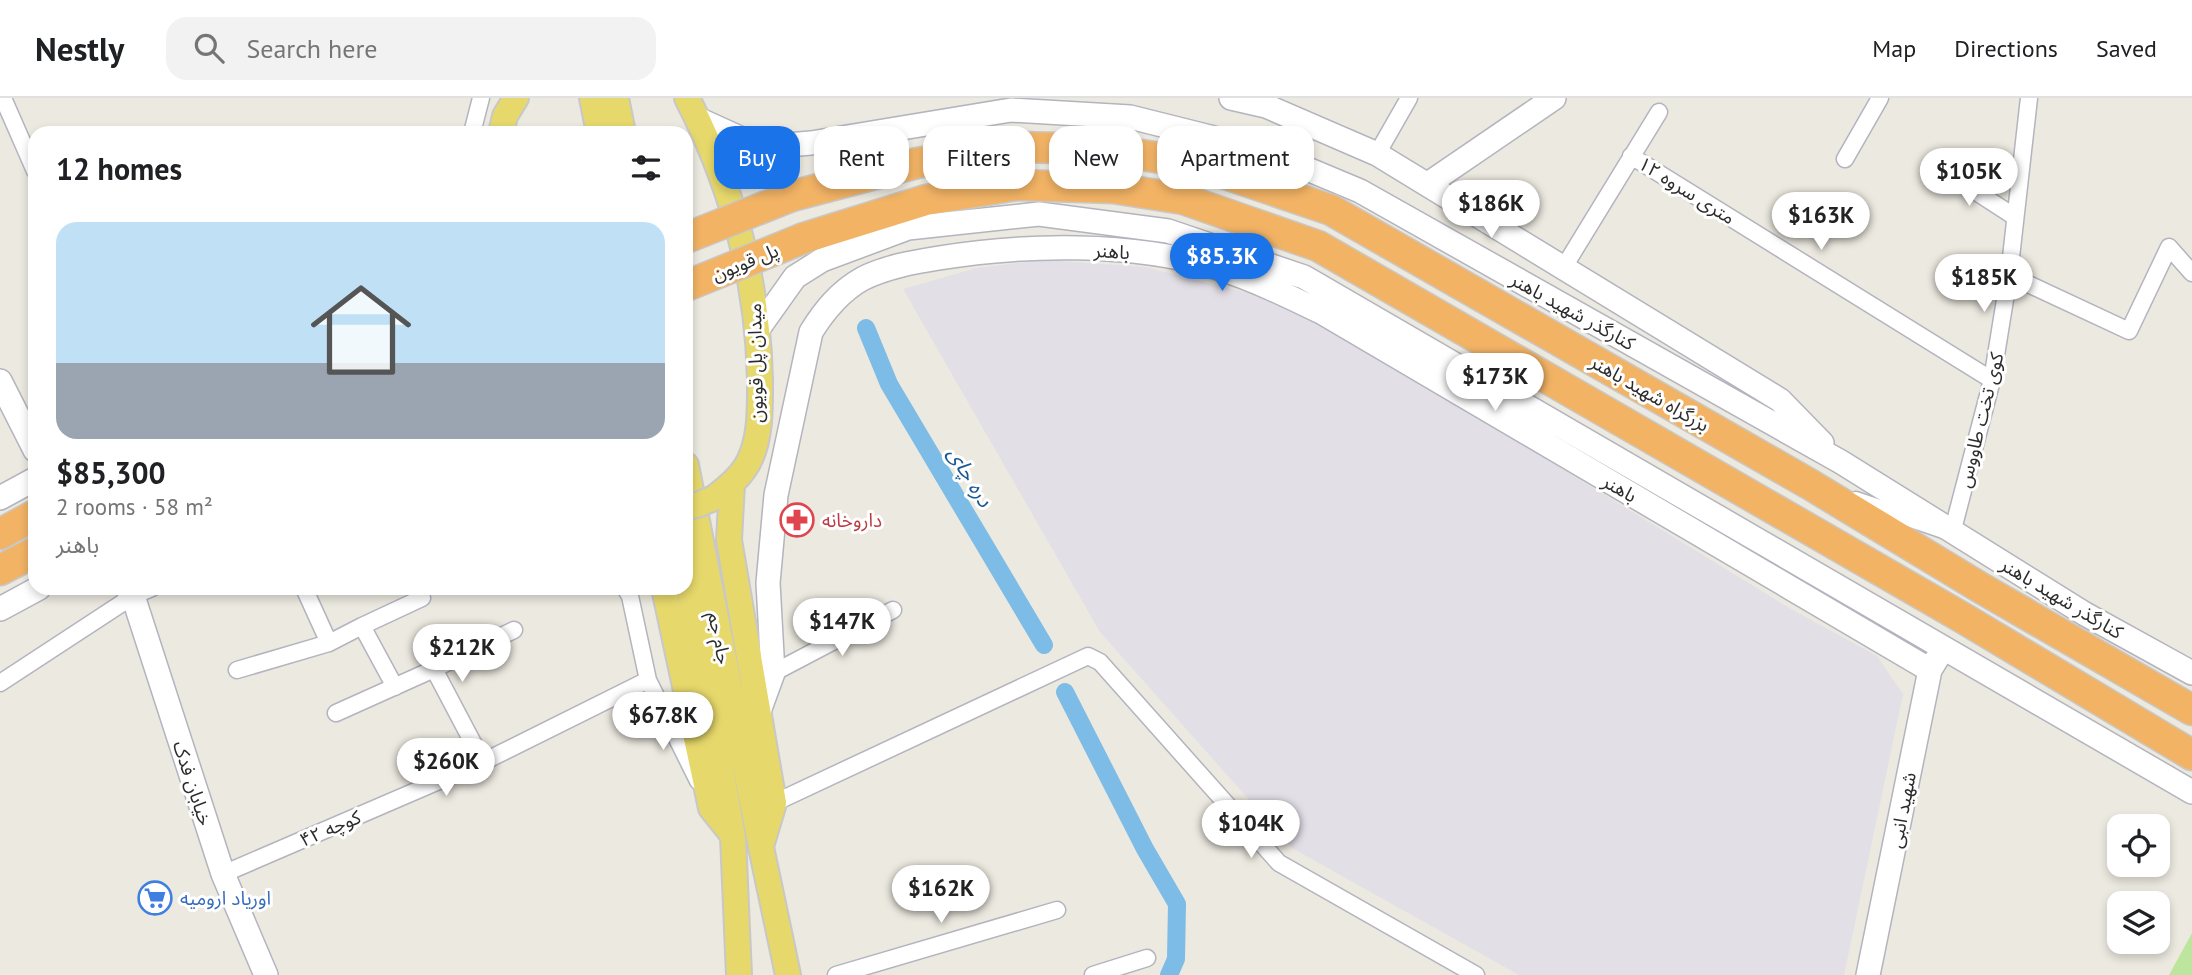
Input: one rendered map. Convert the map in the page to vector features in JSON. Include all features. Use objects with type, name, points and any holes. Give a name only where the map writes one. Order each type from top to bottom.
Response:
[{"type":"highway","name":"بزرگراه شهید باهنر","points":[[693,235],[792,196],[917,163],[1012,146],[1103,149],[1193,163],[1331,210],[1811,485],[1981,588],[2192,710]]},
{"type":"highway","name":"بزرگراه شهید باهنر","points":[[804,238],[926,200],[1017,186],[1113,188],[1183,199],[1318,246],[1964,618],[2192,755]]},
{"type":"highway","name":"پل قویون","points":[[693,283],[804,238]]},
{"type":"highway","points":[[0,534],[28,519]]},
{"type":"highway","points":[[0,570],[28,556]]},
{"type":"main road","points":[[503,126],[505,116],[516,98]]},
{"type":"main road","points":[[592,98],[598,126]]},
{"type":"main road","points":[[616,98],[622,126]]},
{"type":"main road","points":[[1231,98],[1266,106],[1377,154],[1428,184],[1780,400],[1841,463]]},
{"type":"main road","points":[[1428,184],[1555,98]]},
{"type":"main road","name":"میدان پل قویون","points":[[692,109],[728,194],[752,285],[758,329],[760,409],[756,438],[750,459],[723,491]]},
{"type":"main road","name":"کنارگذر شهید باهنر","points":[[692,109],[753,144],[775,146],[811,143],[1011,110],[1130,117],[1262,150],[1360,191],[1841,463],[2085,614],[2192,673]]},
{"type":"main road","points":[[758,329],[795,277],[822,260],[908,228],[1039,214],[1168,231],[1304,277],[2192,792]]},
{"type":"main road","name":"باهنر","points":[[758,714],[773,673],[768,583],[776,495],[811,332],[824,310],[863,279],[910,263],[969,253],[1056,247],[1151,254],[1213,267],[1252,280],[1323,313],[1930,670]]},
{"type":"main road","points":[[0,381],[28,436]]},
{"type":"main road","points":[[0,498],[28,483]]},
{"type":"main road","points":[[693,506],[723,491],[774,803],[761,847]]},
{"type":"main road","name":"جام جم","points":[[693,501],[788,975]]},
{"type":"main road","points":[[0,609],[28,594]]},
{"type":"main road","name":"خیابان فدک","points":[[138,595],[223,874],[266,975]]},
{"type":"main road","points":[[665,595],[711,808],[733,836]]},
{"type":"main road","name":"جام جم","points":[[691,595],[733,836],[739,975]]},
{"type":"main road","name":"شهید انبی","points":[[1868,975],[1930,670],[1943,648]]},
{"type":"street","points":[[3,98],[28,155]]},
{"type":"street","points":[[474,126],[481,98]]},
{"type":"street","points":[[1377,154],[1409,98]]},
{"type":"street","points":[[1845,159],[1880,98]]},
{"type":"street","name":"کوی تخت طاووس","points":[[1952,533],[1992,380],[2009,275],[2029,98]]},
{"type":"street","points":[[1564,268],[1658,112]]},
{"type":"street","name":"۱۲ متری سروه","points":[[1631,156],[1992,380]]},
{"type":"street","points":[[1941,169],[2015,217]]},
{"type":"street","points":[[2009,275],[2129,331],[2169,247],[2192,273]]},
{"type":"street","points":[[1811,485],[1952,533]]},
{"type":"street","points":[[0,683],[131,595]]},
{"type":"street","points":[[307,595],[329,643]]},
{"type":"street","points":[[629,595],[648,680],[711,808]]},
{"type":"street","points":[[237,670],[329,643],[422,598]]},
{"type":"street","points":[[773,673],[893,610]]},
{"type":"street","points":[[362,626],[395,687]]},
{"type":"street","points":[[336,713],[514,630]]},
{"type":"street","points":[[774,803],[1088,656],[1100,662],[1279,863],[1476,975]]},
{"type":"street","points":[[434,669],[483,762]]},
{"type":"street","name":"کوچه ۴۲","points":[[223,874],[483,762],[648,680]]},
{"type":"street","points":[[836,975],[1057,910]]},
{"type":"street","points":[[1093,975],[1147,958]]},
{"type":"shaded area","points":[[1044,260],[1145,267],[1279,301],[1381,358],[1791,609],[1877,656],[1903,694],[1844,975],[1519,975],[1292,848],[1100,632],[903,289],[977,268]]},
{"type":"green space","points":[[2192,933],[2192,975],[2169,975]]},
{"type":"waterway","name":"دره چای","points":[[866,328],[889,384],[1044,645]]},
{"type":"waterway","name":"دره چای","points":[[1065,692],[1145,849],[1177,904],[1176,959],[1169,975]]},
{"type":"place","name":"داروخانه","points":[[797,520]]},
{"type":"place","name":"اوریاد ارومیه","points":[[155,898]]}]
